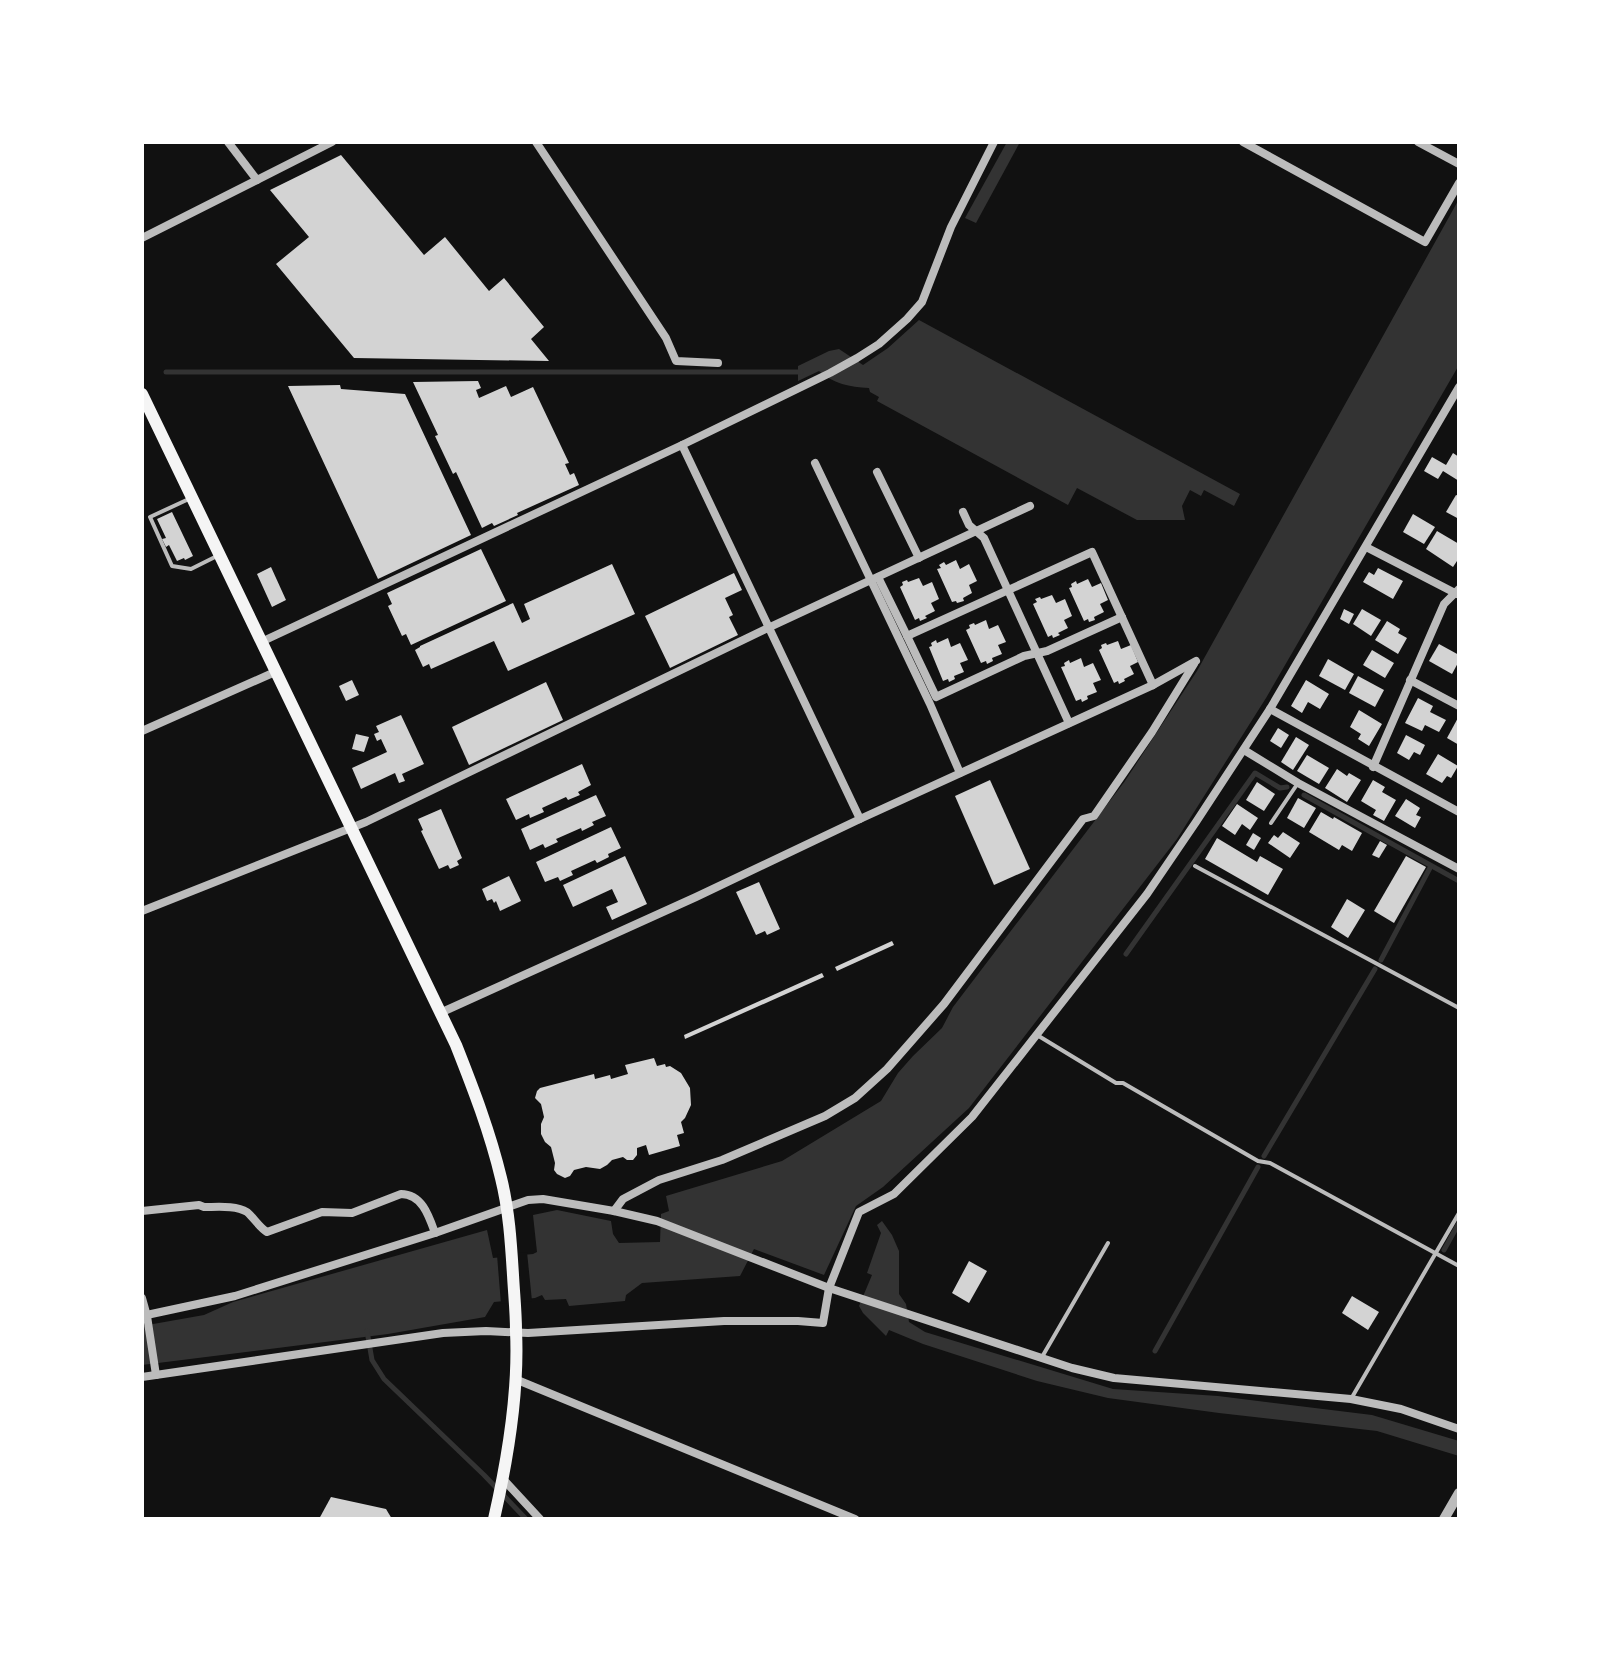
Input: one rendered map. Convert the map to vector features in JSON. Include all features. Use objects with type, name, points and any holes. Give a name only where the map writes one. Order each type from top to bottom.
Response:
[{"type":"main road","points":[[142,394],[456,1045],[478,1100],[507,1207],[516,1332],[515,1379],[494,1519]]},
{"type":"street","points":[[228,142],[257,180]]},
{"type":"street","points":[[142,238],[332,142]]},
{"type":"street","points":[[536,142],[666,338],[676,361],[718,363]]},
{"type":"street","points":[[261,642],[682,445],[814,381],[879,344],[922,302],[951,227],[994,142]]},
{"type":"street","points":[[1243,142],[1425,242],[1459,183]]},
{"type":"street","points":[[1418,142],[1459,164]]},
{"type":"street","points":[[142,1377],[155,1372],[443,1333],[528,1333],[724,1321],[823,1323],[829,1288],[859,1212],[894,1194],[972,1117],[1147,894],[1270,709],[1459,387]]},
{"type":"street","points":[[682,445],[860,819]]},
{"type":"street","points":[[815,463],[874,579],[960,773]]},
{"type":"street","points":[[877,472],[919,558]]},
{"type":"street","points":[[142,911],[366,822],[770,627],[1030,506]]},
{"type":"street","points":[[963,512],[969,525],[984,538],[1069,723]]},
{"type":"street","points":[[1366,547],[1458,592],[1444,604],[1373,767]]},
{"type":"street","points":[[907,636],[1092,552],[1153,685]]},
{"type":"street","points":[[874,579],[907,636],[936,697],[1024,656],[1047,651],[1122,617]]},
{"type":"street","points":[[440,1013],[1153,685],[1196,661],[1094,816],[1083,819],[944,1004],[887,1069],[855,1098],[825,1116],[722,1160],[659,1180],[623,1199],[614,1211]]},
{"type":"street","points":[[142,731],[275,672]]},
{"type":"street","points":[[1410,680],[1459,706]]},
{"type":"street","points":[[1270,709],[1459,812]]},
{"type":"street","points":[[1244,750],[1298,783],[1459,869]]},
{"type":"street","points":[[142,1211],[199,1205],[239,1208],[267,1232],[322,1212],[352,1213],[401,1194],[409,1194],[428,1214],[435,1233]]},
{"type":"street","points":[[146,1319],[235,1296],[435,1233],[528,1200],[543,1199],[657,1221],[829,1288],[1072,1368],[1114,1378],[1351,1399],[1401,1409],[1459,1429]]},
{"type":"street","points":[[142,1298],[155,1372]]},
{"type":"street","points":[[515,1379],[855,1519]]},
{"type":"street","points":[[501,1488],[540,1519]]},
{"type":"street","points":[[1444,1519],[1459,1493]]},
{"type":"lane","points":[[192,497],[150,517],[172,566],[191,569],[219,555]]},
{"type":"lane","points":[[1271,823],[1298,783]]},
{"type":"lane","points":[[1195,866],[1459,1008]]},
{"type":"lane","points":[[1037,1035],[1116,1083],[1123,1083],[1258,1161],[1270,1163],[1459,1266]]},
{"type":"lane","points":[[1351,1399],[1459,1213]]},
{"type":"lane","points":[[1042,1357],[1108,1243]]},
{"type":"shaded area","points":[[1007,142],[1020,142],[976,223],[965,218]]},
{"type":"shaded area","points":[[1459,199],[1459,365],[1266,698],[1177,839],[969,1108],[883,1187],[856,1206],[824,1275],[754,1249],[740,1276],[642,1283],[626,1295],[625,1301],[569,1306],[566,1299],[545,1300],[542,1295],[494,1302],[485,1317],[388,1334],[142,1365],[142,1326],[204,1315],[233,1302],[487,1230],[493,1258],[533,1254],[537,1252],[533,1215],[557,1210],[611,1221],[613,1234],[619,1243],[660,1242],[661,1214],[669,1211],[666,1196],[782,1161],[881,1101],[898,1073],[942,1028],[953,1007],[1125,781],[1197,671]]},
{"type":"shaded area","points":[[919,320],[1240,494],[1234,506],[1204,490],[1201,496],[1190,490],[1182,506],[1185,520],[1137,520],[1077,488],[1068,505],[877,401],[879,397],[869,388],[842,384],[819,371],[798,381],[798,366],[829,351],[839,349],[863,365],[888,348]]},
{"type":"shaded area","points":[[882,1221],[899,1251],[899,1294],[906,1304],[909,1322],[925,1332],[1113,1389],[1218,1396],[1372,1415],[1459,1441],[1459,1456],[1377,1431],[1108,1398],[1037,1381],[889,1330],[886,1336],[859,1306],[872,1275],[867,1273],[881,1233],[877,1225]]},
{"type":"pier","points":[[527,1252],[532,1301],[501,1304],[497,1255]]},
{"type":"building","points":[[341,155],[424,255],[445,237],[489,291],[504,278],[544,327],[531,339],[549,361],[354,358],[276,264],[309,237],[270,190]]},
{"type":"building","points":[[478,381],[481,388],[476,390],[479,398],[506,386],[511,397],[533,387],[569,463],[565,464],[570,475],[574,473],[579,485],[494,526],[492,523],[482,528],[435,436],[438,435],[413,382]]},
{"type":"building","points":[[340,385],[341,389],[405,394],[471,535],[378,579],[288,386]]},
{"type":"building","points":[[1453,453],[1459,457],[1459,481],[1443,471],[1438,479],[1424,471],[1432,457],[1446,465]]},
{"type":"building","points":[[1456,495],[1459,496],[1459,519],[1446,512]]},
{"type":"building","points":[[172,512],[193,556],[185,560],[177,561],[169,545],[166,547],[162,539],[166,538],[157,519]]},
{"type":"building","points":[[1413,514],[1435,527],[1424,544],[1403,532]]},
{"type":"building","points":[[1437,531],[1459,544],[1459,558],[1453,567],[1426,549]]},
{"type":"building","points":[[481,549],[506,601],[411,645],[406,634],[402,636],[388,606],[392,604],[387,593]]},
{"type":"building","points":[[956,560],[960,569],[969,564],[977,581],[969,585],[972,593],[957,603],[952,602],[937,569],[944,562],[946,565]]},
{"type":"building","points":[[612,564],[635,614],[508,671],[494,641],[431,669],[429,664],[423,667],[415,650],[420,646],[513,603],[522,623],[530,619],[524,604]]},
{"type":"building","points":[[271,567],[286,600],[272,607],[257,574]]},
{"type":"building","points":[[1378,568],[1403,581],[1393,599],[1363,582],[1369,572],[1374,575]]},
{"type":"building","points":[[734,573],[742,590],[725,598],[733,615],[729,617],[738,635],[670,668],[645,616]]},
{"type":"building","points":[[919,578],[923,586],[932,582],[939,599],[931,603],[935,611],[920,621],[919,618],[915,620],[900,587],[902,582]]},
{"type":"building","points":[[1088,579],[1092,587],[1101,583],[1108,600],[1100,604],[1104,612],[1089,622],[1088,619],[1084,621],[1069,588],[1076,581],[1077,584]]},
{"type":"building","points":[[1052,595],[1056,603],[1065,599],[1072,616],[1064,620],[1068,628],[1053,638],[1052,635],[1048,637],[1033,604],[1037,602],[1035,599]]},
{"type":"building","points":[[1344,609],[1354,614],[1349,624],[1340,619]]},
{"type":"building","points":[[1362,609],[1381,620],[1371,636],[1353,624]]},
{"type":"building","points":[[986,620],[989,629],[998,625],[1006,642],[998,645],[1002,654],[987,664],[986,661],[981,663],[966,630],[970,628],[969,625]]},
{"type":"building","points":[[1387,621],[1407,638],[1398,654],[1375,640]]},
{"type":"building","points":[[948,638],[951,647],[960,643],[968,660],[960,663],[964,672],[949,682],[948,679],[943,681],[929,647],[936,640],[937,643]]},
{"type":"building","points":[[1118,641],[1121,649],[1131,645],[1138,662],[1130,666],[1134,674],[1119,684],[1118,681],[1114,683],[1099,650],[1101,645]]},
{"type":"building","points":[[1439,644],[1459,655],[1452,674],[1429,661]]},
{"type":"building","points":[[1372,650],[1394,663],[1385,678],[1363,665]]},
{"type":"building","points":[[1081,658],[1084,667],[1093,663],[1101,680],[1093,683],[1097,692],[1082,702],[1081,699],[1076,701],[1061,667],[1069,660],[1070,663]]},
{"type":"building","points":[[1328,659],[1354,674],[1345,690],[1319,676]]},
{"type":"building","points":[[1358,676],[1384,690],[1375,707],[1349,693]]},
{"type":"building","points":[[352,680],[359,695],[346,701],[339,686]]},
{"type":"building","points":[[1306,680],[1329,694],[1320,709],[1308,702],[1302,713],[1291,706]]},
{"type":"building","points":[[546,682],[563,720],[469,765],[452,727]]},
{"type":"building","points":[[1418,698],[1433,706],[1430,712],[1446,720],[1439,732],[1425,725],[1422,731],[1405,723]]},
{"type":"building","points":[[1359,710],[1382,724],[1369,746],[1358,739],[1361,734],[1350,727]]},
{"type":"building","points":[[401,715],[424,764],[402,774],[405,781],[399,783],[395,773],[361,789],[352,768],[387,752],[381,739],[377,741],[374,734],[379,732],[376,726]]},
{"type":"building","points":[[1459,716],[1459,745],[1447,738]]},
{"type":"building","points":[[1278,728],[1289,735],[1281,748],[1270,741]]},
{"type":"building","points":[[356,734],[369,737],[364,752],[352,749]]},
{"type":"building","points":[[1406,735],[1425,745],[1420,755],[1414,752],[1409,760],[1397,753]]},
{"type":"building","points":[[1296,737],[1309,745],[1293,770],[1281,762]]},
{"type":"building","points":[[1438,754],[1458,766],[1451,778],[1447,776],[1442,783],[1426,774]]},
{"type":"building","points":[[1307,755],[1329,768],[1319,784],[1297,771]]},
{"type":"building","points":[[582,764],[591,785],[578,792],[580,795],[568,800],[566,797],[542,808],[544,812],[530,818],[529,814],[516,820],[506,799]]},
{"type":"building","points":[[1337,769],[1361,780],[1347,802],[1325,788]]},
{"type":"building","points":[[990,780],[1030,869],[994,885],[955,796]]},
{"type":"building","points":[[1373,780],[1385,787],[1382,792],[1396,800],[1384,821],[1373,815],[1376,810],[1361,801]]},
{"type":"building","points":[[1257,782],[1275,794],[1264,811],[1246,800]]},
{"type":"building","points":[[596,795],[606,816],[582,831],[581,828],[556,839],[558,842],[545,848],[543,844],[530,850],[521,829]]},
{"type":"building","points":[[1298,798],[1316,808],[1304,828],[1287,818]]},
{"type":"building","points":[[1406,799],[1420,808],[1416,815],[1421,817],[1415,828],[1395,816]]},
{"type":"building","points":[[1237,804],[1258,818],[1250,830],[1242,824],[1235,835],[1222,826]]},
{"type":"building","points":[[441,809],[462,858],[457,861],[459,865],[450,869],[448,865],[439,869],[418,819]]},
{"type":"building","points":[[1321,812],[1362,833],[1352,851],[1342,845],[1339,850],[1309,832]]},
{"type":"building","points":[[611,827],[621,848],[597,863],[595,860],[571,871],[573,875],[560,881],[558,877],[545,882],[536,862]]},
{"type":"building","points":[[1283,832],[1300,843],[1290,858],[1268,843],[1274,835],[1278,838]]},
{"type":"building","points":[[1253,833],[1261,838],[1254,850],[1246,845]]},
{"type":"building","points":[[1217,838],[1257,862],[1260,856],[1283,869],[1268,895],[1205,859]]},
{"type":"building","points":[[1380,841],[1387,845],[1379,858],[1372,855]]},
{"type":"building","points":[[625,856],[647,904],[612,920],[606,907],[618,902],[612,889],[573,907],[563,885]]},
{"type":"building","points":[[1406,856],[1426,867],[1394,923],[1374,911]]},
{"type":"building","points":[[509,876],[521,901],[500,911],[496,901],[487,901],[482,889]]},
{"type":"building","points":[[759,882],[780,929],[767,935],[765,931],[756,935],[736,892]]},
{"type":"building","points":[[1347,899],[1365,910],[1348,938],[1331,927]]},
{"type":"building","points":[[892,941],[894,945],[837,971],[835,967]]},
{"type":"building","points":[[822,973],[824,977],[685,1039],[684,1035]]},
{"type":"building","points":[[654,1058],[657,1066],[665,1064],[681,1073],[690,1088],[691,1105],[681,1122],[684,1133],[677,1135],[680,1146],[649,1155],[646,1145],[637,1148],[633,1160],[623,1157],[612,1160],[600,1169],[586,1167],[574,1170],[565,1178],[557,1174],[551,1147],[541,1134],[544,1117],[541,1104],[535,1098],[537,1091],[594,1074],[595,1079],[610,1075],[611,1079],[628,1074],[625,1065]]},
{"type":"building","points":[[969,1261],[987,1271],[969,1303],[952,1293]]},
{"type":"building","points":[[1352,1296],[1379,1312],[1368,1330],[1342,1313]]},
{"type":"building","points":[[331,1497],[386,1509],[392,1519],[319,1519]]},
{"type":"waterway","points":[[166,372],[801,372]]},
{"type":"waterway","points":[[1126,954],[1255,773],[1280,788],[1287,787]]},
{"type":"waterway","points":[[1304,795],[1459,881]]},
{"type":"waterway","points":[[1381,960],[1431,866]]},
{"type":"waterway","points":[[1264,1156],[1375,969]]},
{"type":"waterway","points":[[1155,1351],[1258,1167]]},
{"type":"waterway","points":[[1444,1250],[1459,1223]]},
{"type":"waterway","points":[[367,1331],[372,1360],[384,1379],[526,1519]]}]
